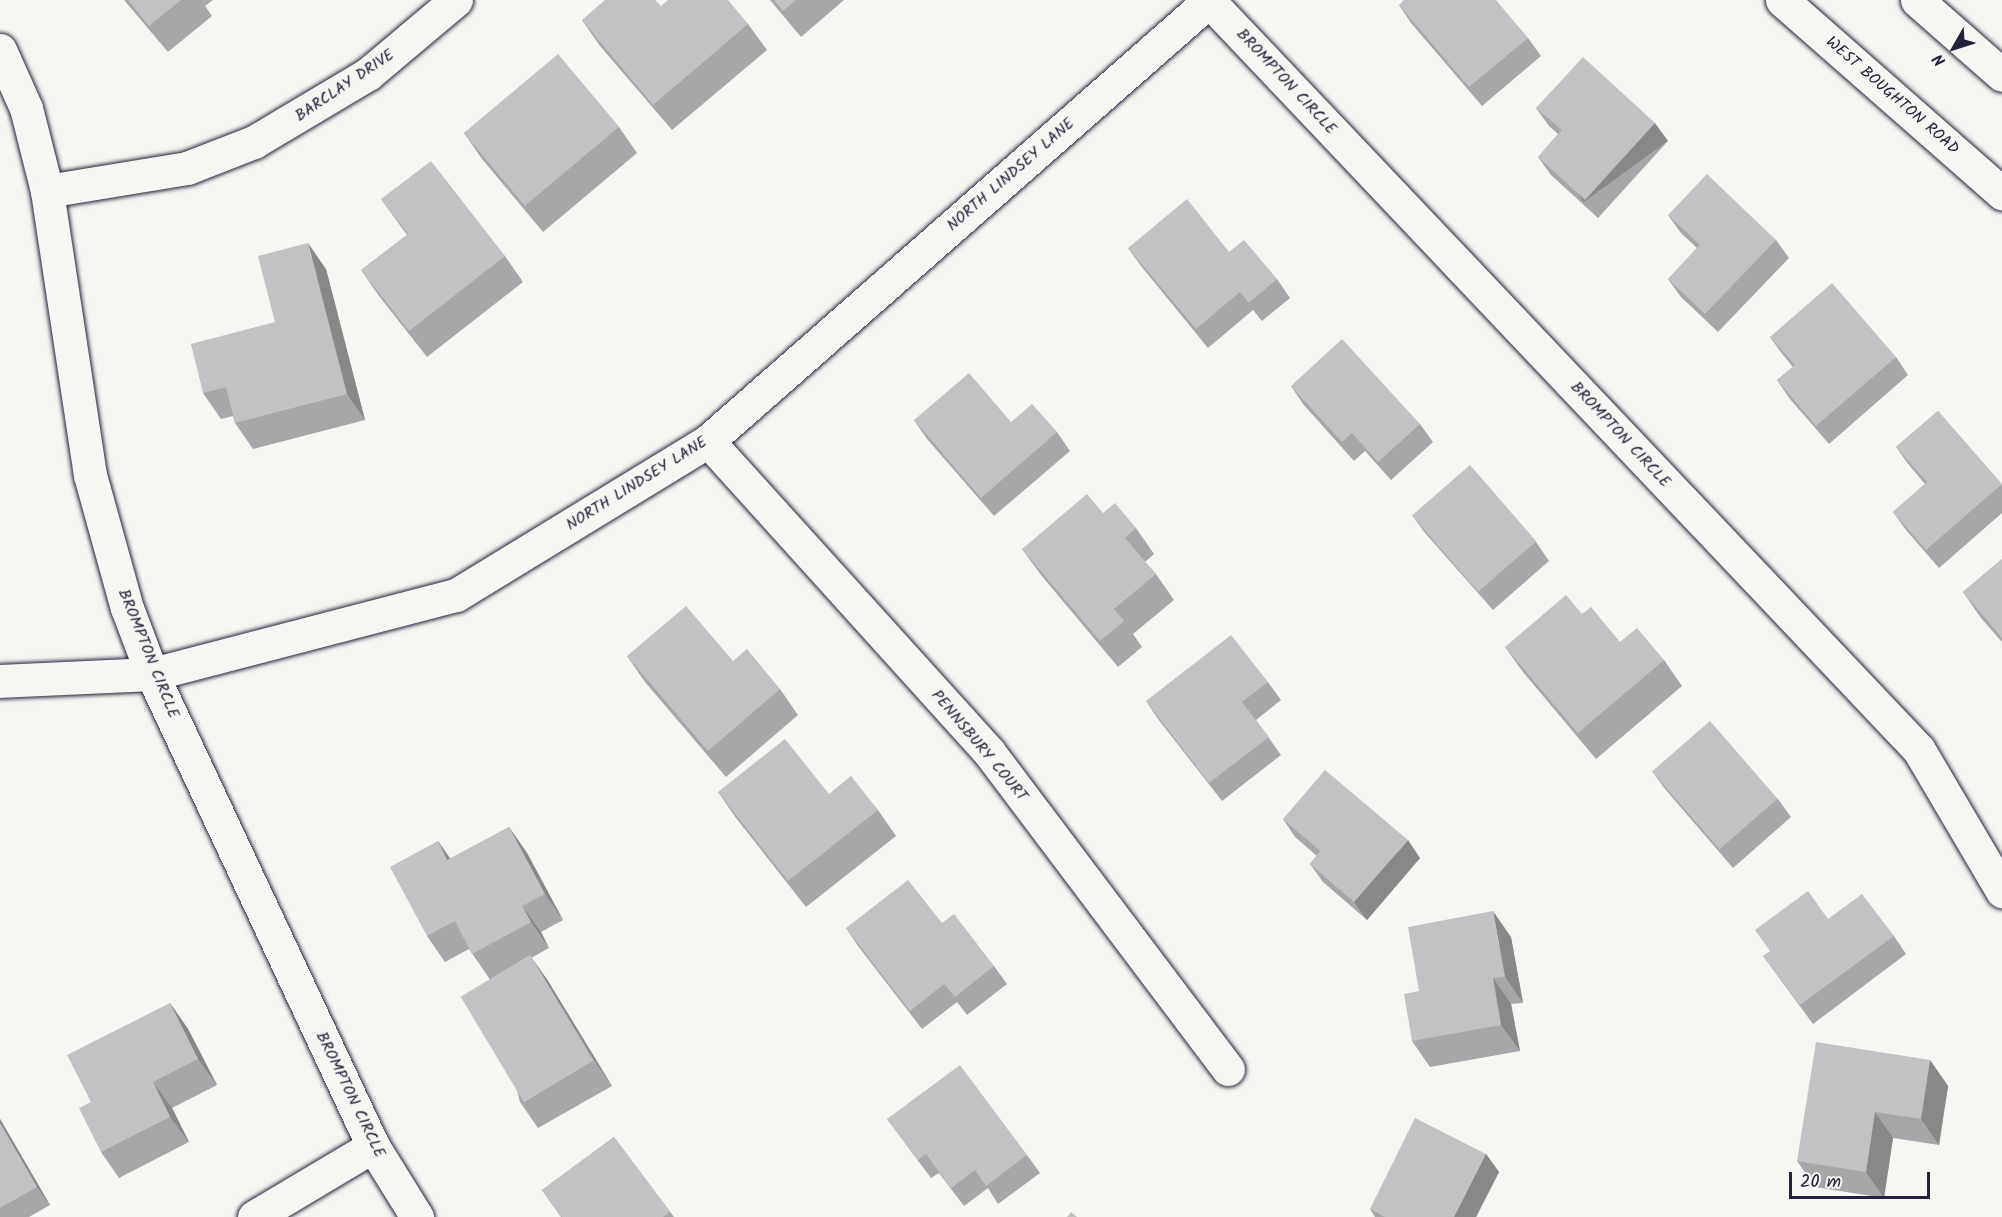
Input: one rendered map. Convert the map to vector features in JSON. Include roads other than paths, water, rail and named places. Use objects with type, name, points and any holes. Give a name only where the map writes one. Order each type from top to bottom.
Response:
[{"type":"street","name":"BARCLAY DRIVE","points":[[47,190],[187,168],[254,142],[369,74],[456,0]]},
{"type":"street","name":"WEST BOUGHTON ROAD","points":[[1782,0],[2002,193]]},
{"type":"street","points":[[1917,0],[2002,75]]},
{"type":"street","name":"BROMPTON CIRCLE","points":[[1210,1],[1919,750],[2002,891]]},
{"type":"street","name":"NORTH LINDSEY LANE","points":[[0,681],[152,674],[456,596],[708,441],[1210,1]]},
{"type":"street","name":"BROMPTON CIRCLE","points":[[0,50],[26,108],[47,190],[90,475],[117,575],[152,674],[373,1146],[417,1217]]},
{"type":"street","name":"PENNSBURY COURT","points":[[708,441],[989,752],[1228,1069]]},
{"type":"street","points":[[254,1217],[373,1146]]}]
